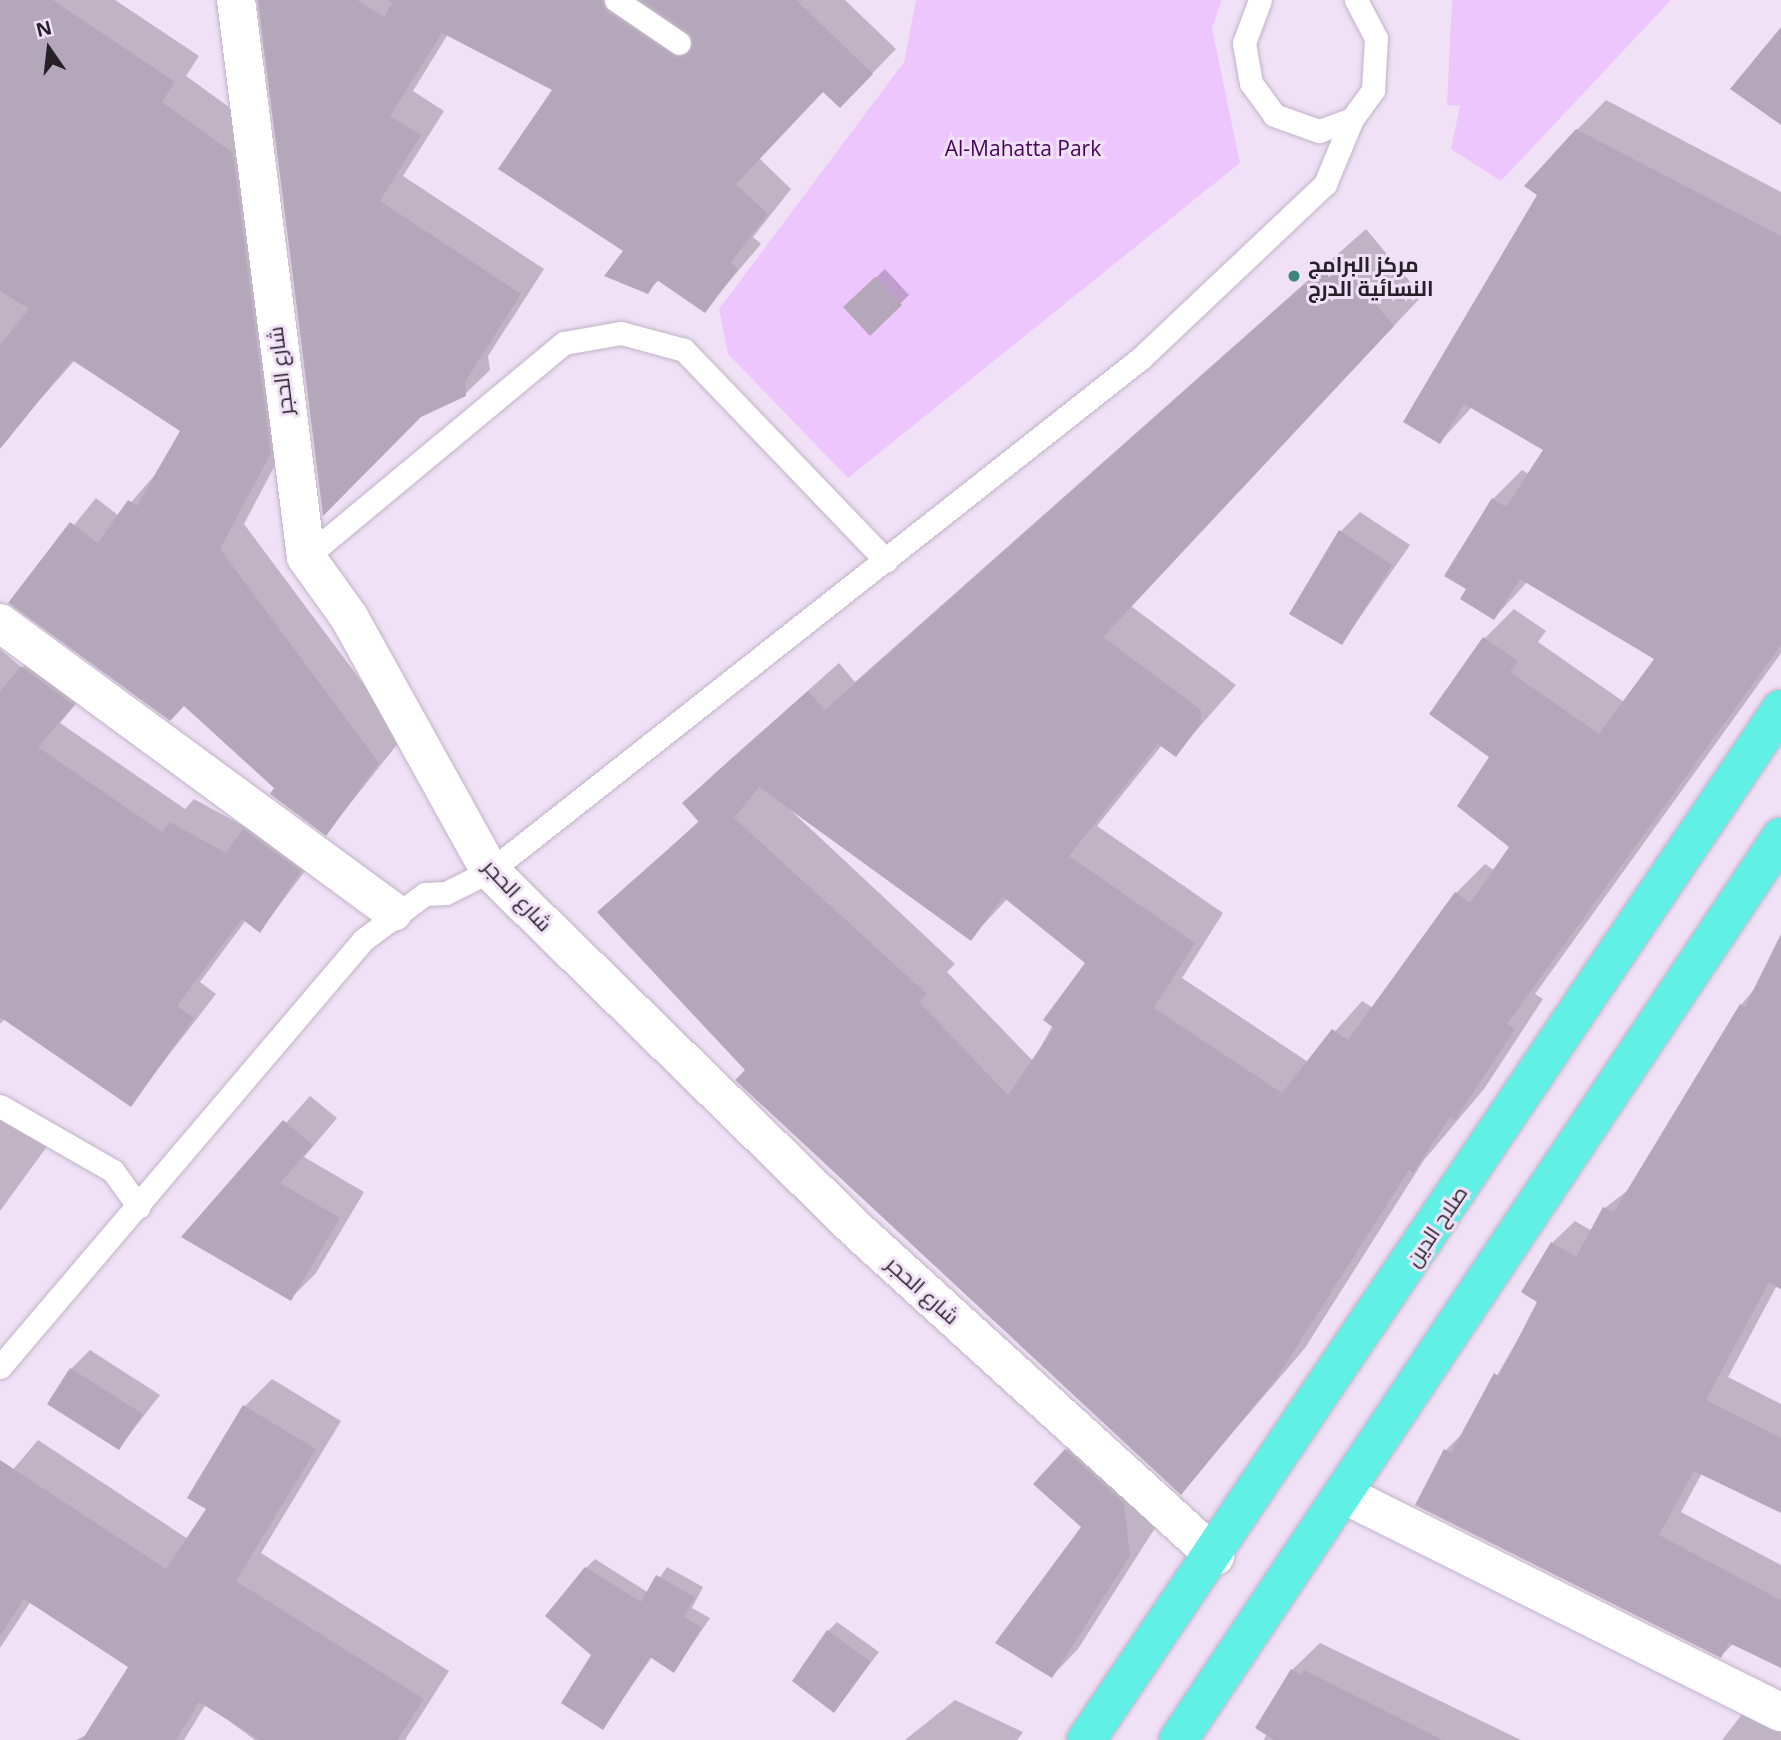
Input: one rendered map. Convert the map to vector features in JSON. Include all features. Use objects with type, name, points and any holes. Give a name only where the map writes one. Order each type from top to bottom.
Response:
[{"type":"highway","name":"صلاح الدين","points":[[1086,1740],[1215,1556],[1781,709]]},
{"type":"highway","points":[[1178,1740],[1781,836]]},
{"type":"street","name":"شارع الحجر","points":[[236,0],[306,557],[349,617],[490,871],[858,1231],[1215,1556]]},
{"type":"street","points":[[0,623],[393,912]]},
{"type":"street","points":[[1343,1494],[1781,1712]]},
{"type":"lane","points":[[616,0],[679,43]]},
{"type":"lane","points":[[1260,0],[1250,18],[1244,56],[1265,105],[1307,130],[1352,119]]},
{"type":"lane","points":[[0,1367],[393,912],[490,871],[1141,358],[1325,184],[1352,119],[1373,90],[1378,64],[1372,25],[1356,0]]},
{"type":"lane","points":[[306,557],[564,342],[621,333],[684,349],[886,561]]},
{"type":"lane","points":[[0,1106],[113,1171],[139,1207]]},
{"type":"green space","name":"Al-Mahatta Park","points":[[916,0],[1222,0],[1212,28],[1240,163],[848,478],[728,354],[719,309],[904,62]]},
{"type":"green space","points":[[1452,0],[1671,0],[1501,181],[1451,149],[1460,106],[1447,105]]},
{"type":"building","points":[[0,0],[53,0],[175,82],[162,102],[233,153],[271,453],[220,549],[379,763],[326,836],[270,794],[274,788],[184,706],[170,721],[8,603],[70,522],[98,543],[128,500],[137,506],[180,431],[72,360],[0,449],[0,345],[29,309],[0,291]]},
{"type":"building","points":[[258,0],[357,0],[384,17],[392,3],[387,0],[602,0],[608,12],[679,57],[691,50],[691,36],[641,0],[796,0],[873,74],[840,108],[823,92],[736,184],[768,214],[731,262],[738,269],[705,313],[657,280],[648,294],[604,276],[623,251],[498,169],[552,90],[442,33],[390,116],[421,135],[380,201],[521,294],[465,382],[466,396],[421,417],[323,516]]},
{"type":"building","points":[[1781,27],[1781,125],[1730,89]]},
{"type":"building","points":[[1576,129],[1781,236],[1781,645],[1507,1024],[1515,1029],[1455,1120],[1450,1117],[1413,1173],[1409,1170],[1276,1379],[1181,1495],[735,1080],[745,1070],[597,912],[699,822],[682,803],[808,691],[825,710],[1335,257],[1394,326],[1103,637],[1201,710],[1201,723],[1176,757],[1158,744],[1069,856],[1195,943],[1154,1008],[1282,1093],[1332,1029],[1348,1040],[1455,892],[1470,903],[1509,847],[1457,806],[1489,757],[1429,714],[1483,637],[1518,661],[1510,672],[1599,734],[1654,659],[1520,579],[1494,620],[1460,599],[1466,589],[1444,576],[1492,498],[1506,507],[1543,450],[1464,404],[1440,444],[1403,422],[1537,195],[1524,186]],"holes":[[[759,787],[971,941],[1003,897],[1085,963],[1043,1020],[1054,1028],[1008,1095],[919,1002],[927,994],[734,818]]]},
{"type":"building","points":[[875,277],[902,305],[870,336],[843,307]]},
{"type":"building","points":[[1339,530],[1392,565],[1342,645],[1289,614]]},
{"type":"building","points":[[21,666],[74,705],[38,747],[162,832],[170,822],[226,853],[243,829],[301,871],[260,933],[242,919],[177,1006],[194,1018],[131,1107],[0,1017],[0,692]]},
{"type":"building","points":[[1781,934],[1781,1289],[1769,1282],[1706,1400],[1781,1438],[1781,1513],[1694,1471],[1659,1535],[1781,1600],[1781,1668],[1729,1643],[1721,1658],[1415,1505],[1444,1449],[1451,1453],[1494,1373],[1499,1376],[1537,1302],[1521,1292],[1551,1242],[1576,1257],[1603,1207],[1614,1212],[1740,1004],[1745,1007]]},
{"type":"building","points":[[283,1120],[313,1145],[280,1183],[340,1218],[291,1301],[181,1237]]},
{"type":"building","points":[[70,1368],[143,1414],[119,1450],[47,1404]]},
{"type":"building","points":[[243,1405],[316,1449],[236,1581],[424,1699],[397,1740],[260,1740],[199,1702],[176,1740],[82,1740],[128,1667],[24,1599],[0,1636],[0,1460],[166,1569],[206,1509],[187,1498]]},
{"type":"building","points":[[1065,1449],[1124,1503],[1130,1556],[1052,1678],[995,1643],[1081,1527],[1033,1484]]},
{"type":"building","points":[[585,1567],[641,1602],[656,1575],[695,1597],[684,1617],[702,1628],[674,1673],[650,1657],[603,1730],[561,1703],[591,1655],[545,1616]]},
{"type":"building","points":[[827,1630],[871,1662],[834,1713],[792,1681]]},
{"type":"building","points":[[1291,1669],[1301,1675],[1304,1670],[1443,1740],[1274,1740],[1255,1728]]},
{"type":"place","name":"مركز البرامج النسائية الدرج","points":[[1294,276]]}]
